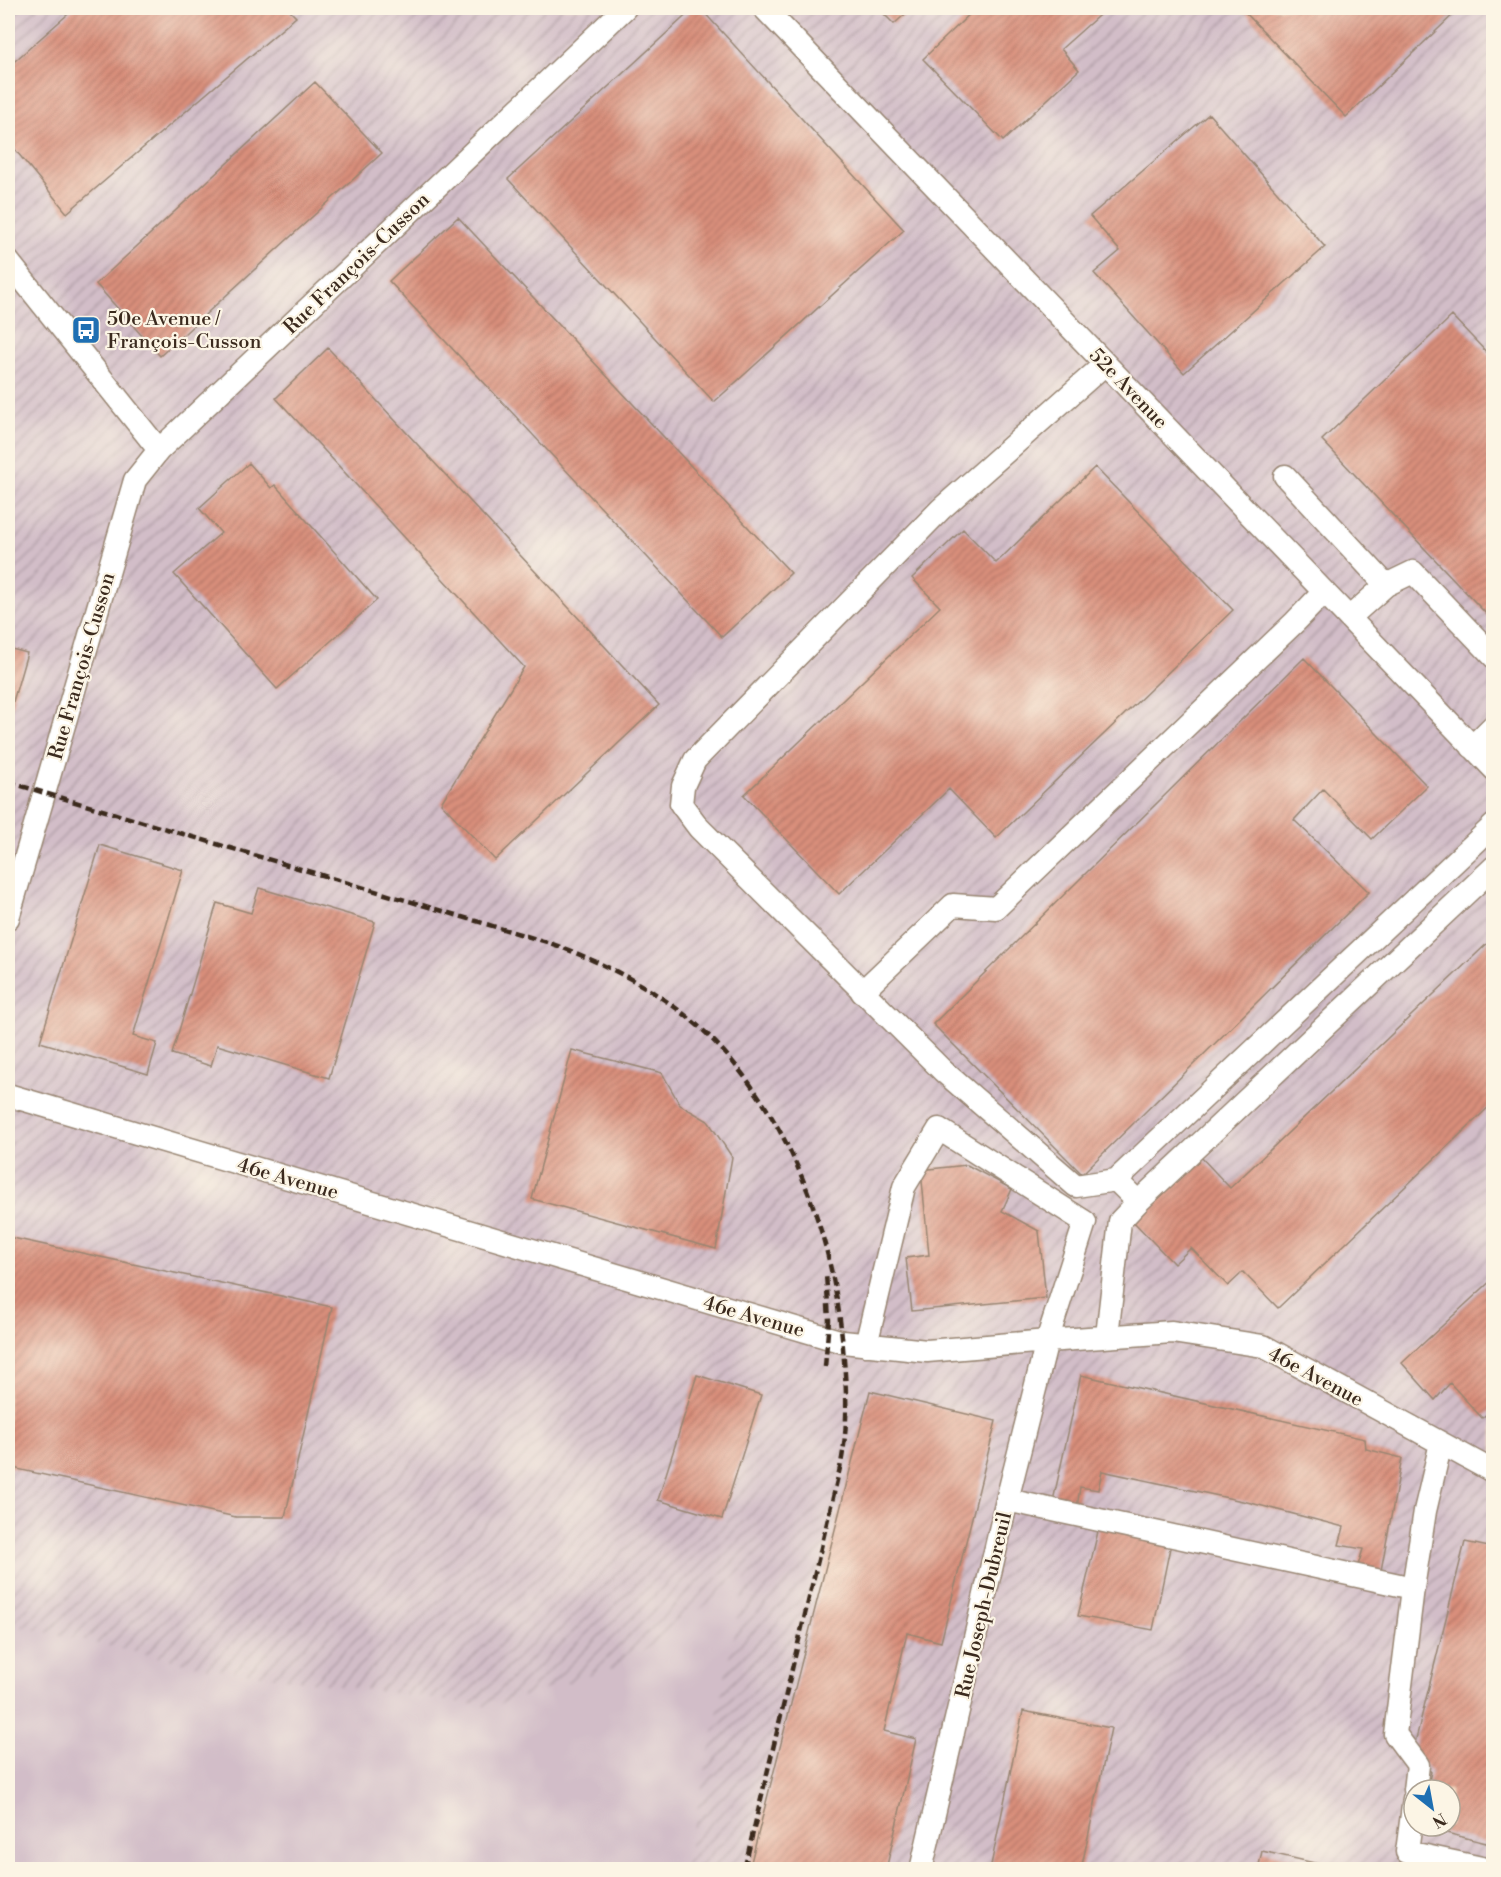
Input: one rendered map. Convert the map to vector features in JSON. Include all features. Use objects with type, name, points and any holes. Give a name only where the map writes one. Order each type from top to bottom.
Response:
[{"type":"street","name":"Rue François-Cusson","points":[[8,918],[135,480],[159,450],[624,8]]},
{"type":"street","name":"52e Avenue","points":[[764,8],[1494,770]]},
{"type":"street","points":[[8,261],[159,450]]},
{"type":"street","points":[[1105,364],[941,509],[694,760],[682,786],[681,804],[699,828],[942,1071],[1076,1186],[1116,1180],[1494,825]]},
{"type":"street","points":[[1285,476],[1386,585]]},
{"type":"street","points":[[1349,618],[1386,585],[1413,572],[1494,657]]},
{"type":"street","points":[[862,992],[953,905],[996,908],[1324,592]]},
{"type":"street","points":[[1472,747],[1494,725]]},
{"type":"street","points":[[1455,861],[1476,884]]},
{"type":"street","points":[[1107,1336],[1119,1221],[1494,867]]},
{"type":"street","points":[[1377,935],[1399,956]]},
{"type":"street","points":[[1312,996],[1334,1018]]},
{"type":"street","points":[[1248,1056],[1268,1079]]},
{"type":"street","name":"46e Avenue","points":[[8,1095],[835,1340],[927,1352],[1172,1332],[1263,1346],[1494,1472]]},
{"type":"street","name":"Rue Joseph-Dubreuil","points":[[866,1345],[904,1187],[939,1129],[1085,1222],[1047,1341],[1007,1500],[921,1869]]},
{"type":"street","points":[[1167,1132],[1189,1154]]},
{"type":"street","points":[[1116,1180],[1138,1202]]},
{"type":"street","points":[[1416,1778],[1418,1764],[1395,1734],[1425,1511],[1441,1443]]},
{"type":"street","points":[[1007,1500],[1413,1588]]},
{"type":"street","points":[[1407,1838],[1403,1861],[1491,1869]]},
{"type":"shaded area","points":[[8,8],[1493,8],[1493,1869],[8,1870]]},
{"type":"shaded area","points":[[746,1575],[685,1869],[8,1869],[8,1624],[203,1667],[491,1707],[626,1664]]},
{"type":"building","points":[[75,8],[287,8],[296,17],[67,213],[8,141],[8,67]]},
{"type":"building","points":[[694,8],[700,8],[904,230],[714,402],[508,179]]},
{"type":"building","points":[[878,8],[912,8],[894,24]]},
{"type":"building","points":[[976,8],[1107,8],[1061,49],[1079,70],[1003,141],[923,59]]},
{"type":"building","points":[[1241,8],[1460,8],[1346,117]]},
{"type":"building","points":[[315,82],[382,153],[160,356],[96,284]]},
{"type":"building","points":[[1209,114],[1325,247],[1184,373],[1094,273],[1120,251],[1090,216]]},
{"type":"building","points":[[458,217],[791,573],[722,637],[389,281]]},
{"type":"building","points":[[1452,316],[1494,360],[1494,622],[1322,440]]},
{"type":"building","points":[[328,348],[659,705],[495,860],[441,803],[524,667],[276,398]]},
{"type":"building","points":[[249,463],[271,488],[275,485],[377,600],[277,689],[174,574],[221,533],[199,508]]},
{"type":"building","points":[[1095,467],[1233,610],[996,838],[949,789],[839,894],[744,795],[940,607],[912,578],[963,529],[996,563]]},
{"type":"building","points":[[8,648],[27,653],[8,719]]},
{"type":"building","points":[[1304,658],[1427,786],[1372,839],[1323,789],[1294,820],[1369,892],[1082,1174],[933,1024]]},
{"type":"building","points":[[100,845],[183,870],[133,1036],[157,1043],[148,1074],[40,1042]]},
{"type":"building","points":[[259,888],[375,922],[329,1078],[217,1045],[211,1066],[172,1054],[217,903],[251,913]]},
{"type":"building","points":[[1494,937],[1494,1102],[1278,1308],[1243,1272],[1228,1286],[1191,1248],[1174,1264],[1132,1220],[1200,1156],[1230,1188]]},
{"type":"building","points":[[572,1050],[662,1073],[680,1105],[708,1121],[732,1157],[716,1249],[532,1199]]},
{"type":"building","points":[[967,1165],[1012,1189],[1002,1211],[1039,1231],[1046,1298],[912,1311],[906,1258],[929,1255],[921,1170]]},
{"type":"building","points":[[8,1237],[332,1307],[285,1517],[236,1517],[8,1467]]},
{"type":"building","points":[[1494,1278],[1494,1408],[1482,1418],[1450,1383],[1435,1400],[1402,1363]]},
{"type":"building","points":[[697,1375],[761,1395],[722,1519],[658,1500]]},
{"type":"building","points":[[1081,1375],[1365,1439],[1366,1449],[1402,1458],[1380,1576],[1357,1569],[1363,1549],[1339,1545],[1344,1527],[1247,1502],[1102,1471],[1098,1490],[1080,1487],[1077,1508],[1053,1501]]},
{"type":"building","points":[[870,1391],[996,1421],[941,1642],[907,1633],[884,1731],[916,1739],[886,1870],[749,1870]]},
{"type":"building","points":[[1100,1523],[1172,1538],[1153,1630],[1078,1616]]},
{"type":"building","points":[[1465,1542],[1494,1548],[1494,1845],[1462,1837],[1462,1778],[1430,1778],[1431,1772],[1413,1751]]},
{"type":"building","points":[[1023,1711],[1111,1728],[1081,1870],[990,1870]]},
{"type":"building","points":[[1262,1851],[1341,1869],[1341,1870],[1258,1870]]},
{"type":"railway","points":[[8,782],[550,943],[592,960],[632,980],[689,1018],[737,1067],[763,1103],[786,1142],[805,1184],[820,1227],[839,1315],[845,1374],[846,1414],[840,1468],[744,1870]]},
{"type":"railway","points":[[825,1367],[829,1320],[826,1274]]},
{"type":"place","name":"50e Avenue / François-Cusson","points":[[86,330]]}]
